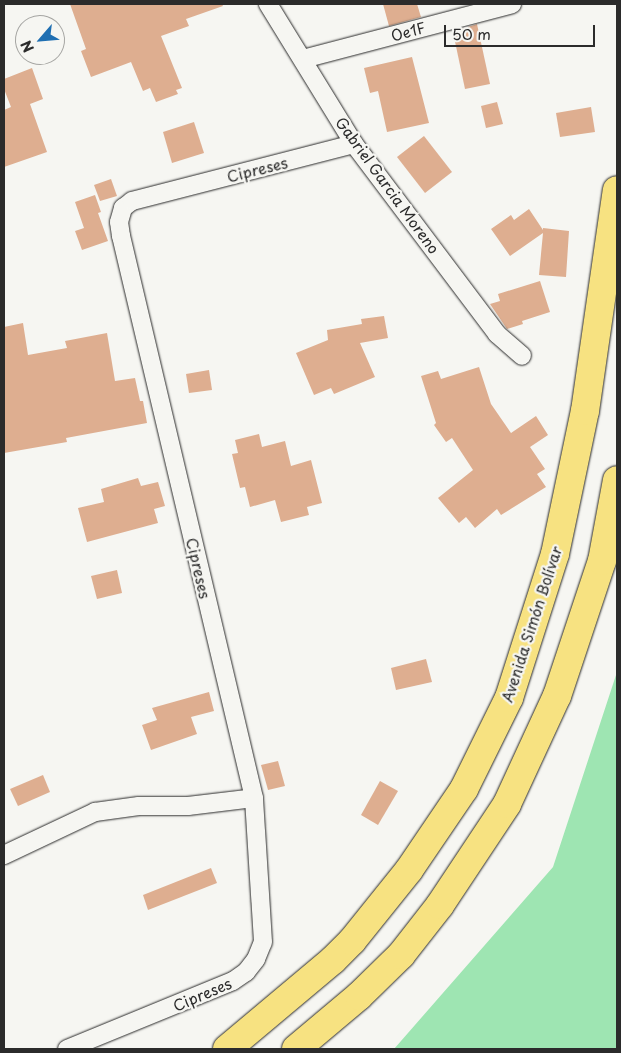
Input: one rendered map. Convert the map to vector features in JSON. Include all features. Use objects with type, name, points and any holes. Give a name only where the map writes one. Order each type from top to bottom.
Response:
[{"type":"highway","name":"Avenida Simón Bolívar","points":[[227,1049],[333,960],[352,941],[404,877],[464,789],[509,698],[555,554],[585,411],[617,190]]},
{"type":"highway","points":[[296,1049],[359,996],[401,955],[440,906],[507,804],[557,696],[602,560],[617,480]]},
{"type":"street","name":"Gabriel Garcia Moreno","points":[[268,4],[354,144],[497,334],[522,356]]},
{"type":"street","name":"Oe1F","points":[[303,59],[512,4]]},
{"type":"street","name":"Cipreses","points":[[67,1049],[233,981],[246,972],[256,959],[263,942],[254,798],[119,222],[123,208],[132,201],[354,144]]},
{"type":"street","points":[[4,855],[95,812],[139,806],[188,806],[254,798]]},
{"type":"green space","points":[[617,672],[617,1049],[394,1049],[553,867]]},
{"type":"building","points":[[70,4],[222,4],[223,6],[186,19],[189,26],[161,36],[182,88],[176,90],[178,94],[156,102],[150,88],[143,91],[131,62],[91,77],[81,51],[86,49]]},
{"type":"building","points":[[383,4],[417,4],[421,17],[389,26]]},
{"type":"building","points":[[477,24],[490,84],[465,89],[453,32]]},
{"type":"building","points":[[412,57],[429,123],[387,132],[378,91],[370,93],[364,68]]},
{"type":"building","points":[[32,68],[43,99],[30,104],[47,152],[4,167],[4,110],[11,107],[4,89],[4,79]]},
{"type":"building","points":[[497,102],[503,124],[486,128],[481,106]]},
{"type":"building","points":[[591,107],[595,132],[560,137],[556,113]]},
{"type":"building","points":[[194,122],[204,153],[172,163],[163,132]]},
{"type":"building","points":[[424,136],[452,172],[425,193],[397,157]]},
{"type":"building","points":[[111,179],[117,196],[100,201],[94,185]]},
{"type":"building","points":[[95,195],[101,212],[98,213],[108,241],[82,250],[75,231],[84,228],[75,202]]},
{"type":"building","points":[[529,209],[543,230],[543,228],[569,231],[566,277],[539,275],[543,233],[510,256],[491,229],[511,215],[514,220]]},
{"type":"building","points":[[540,281],[550,312],[522,321],[523,324],[507,329],[490,304],[500,301],[498,294]]},
{"type":"building","points":[[384,316],[388,338],[360,343],[375,377],[334,394],[331,388],[314,395],[296,353],[328,340],[327,330],[362,324],[361,319]]},
{"type":"building","points":[[23,323],[28,355],[67,348],[65,341],[107,333],[115,381],[135,378],[140,401],[143,401],[147,423],[66,438],[67,442],[4,453],[4,327]]},
{"type":"building","points":[[479,367],[491,404],[511,433],[536,416],[548,435],[530,447],[545,469],[537,474],[546,487],[501,515],[497,509],[475,528],[466,517],[459,523],[438,498],[473,470],[452,438],[446,442],[434,425],[436,423],[421,376],[438,371],[441,379]]},
{"type":"building","points":[[209,370],[212,390],[189,393],[186,374]]},
{"type":"building","points":[[259,434],[262,447],[285,441],[291,466],[311,460],[322,503],[307,507],[309,515],[281,522],[275,500],[250,507],[245,487],[240,488],[232,454],[238,453],[235,440]]},
{"type":"building","points":[[138,478],[141,486],[158,482],[165,506],[154,509],[158,523],[87,542],[78,508],[104,502],[101,489]]},
{"type":"building","points":[[117,570],[122,593],[97,599],[91,576]]},
{"type":"building","points":[[426,659],[432,682],[396,690],[391,668]]},
{"type":"building","points":[[209,692],[214,711],[191,717],[197,734],[151,750],[142,725],[157,720],[152,708]]},
{"type":"building","points":[[278,761],[285,786],[268,790],[261,765]]},
{"type":"building","points":[[43,775],[50,792],[18,806],[10,789]]},
{"type":"building","points":[[380,781],[398,791],[378,825],[361,815]]},
{"type":"building","points":[[211,868],[217,883],[148,910],[143,895]]}]
